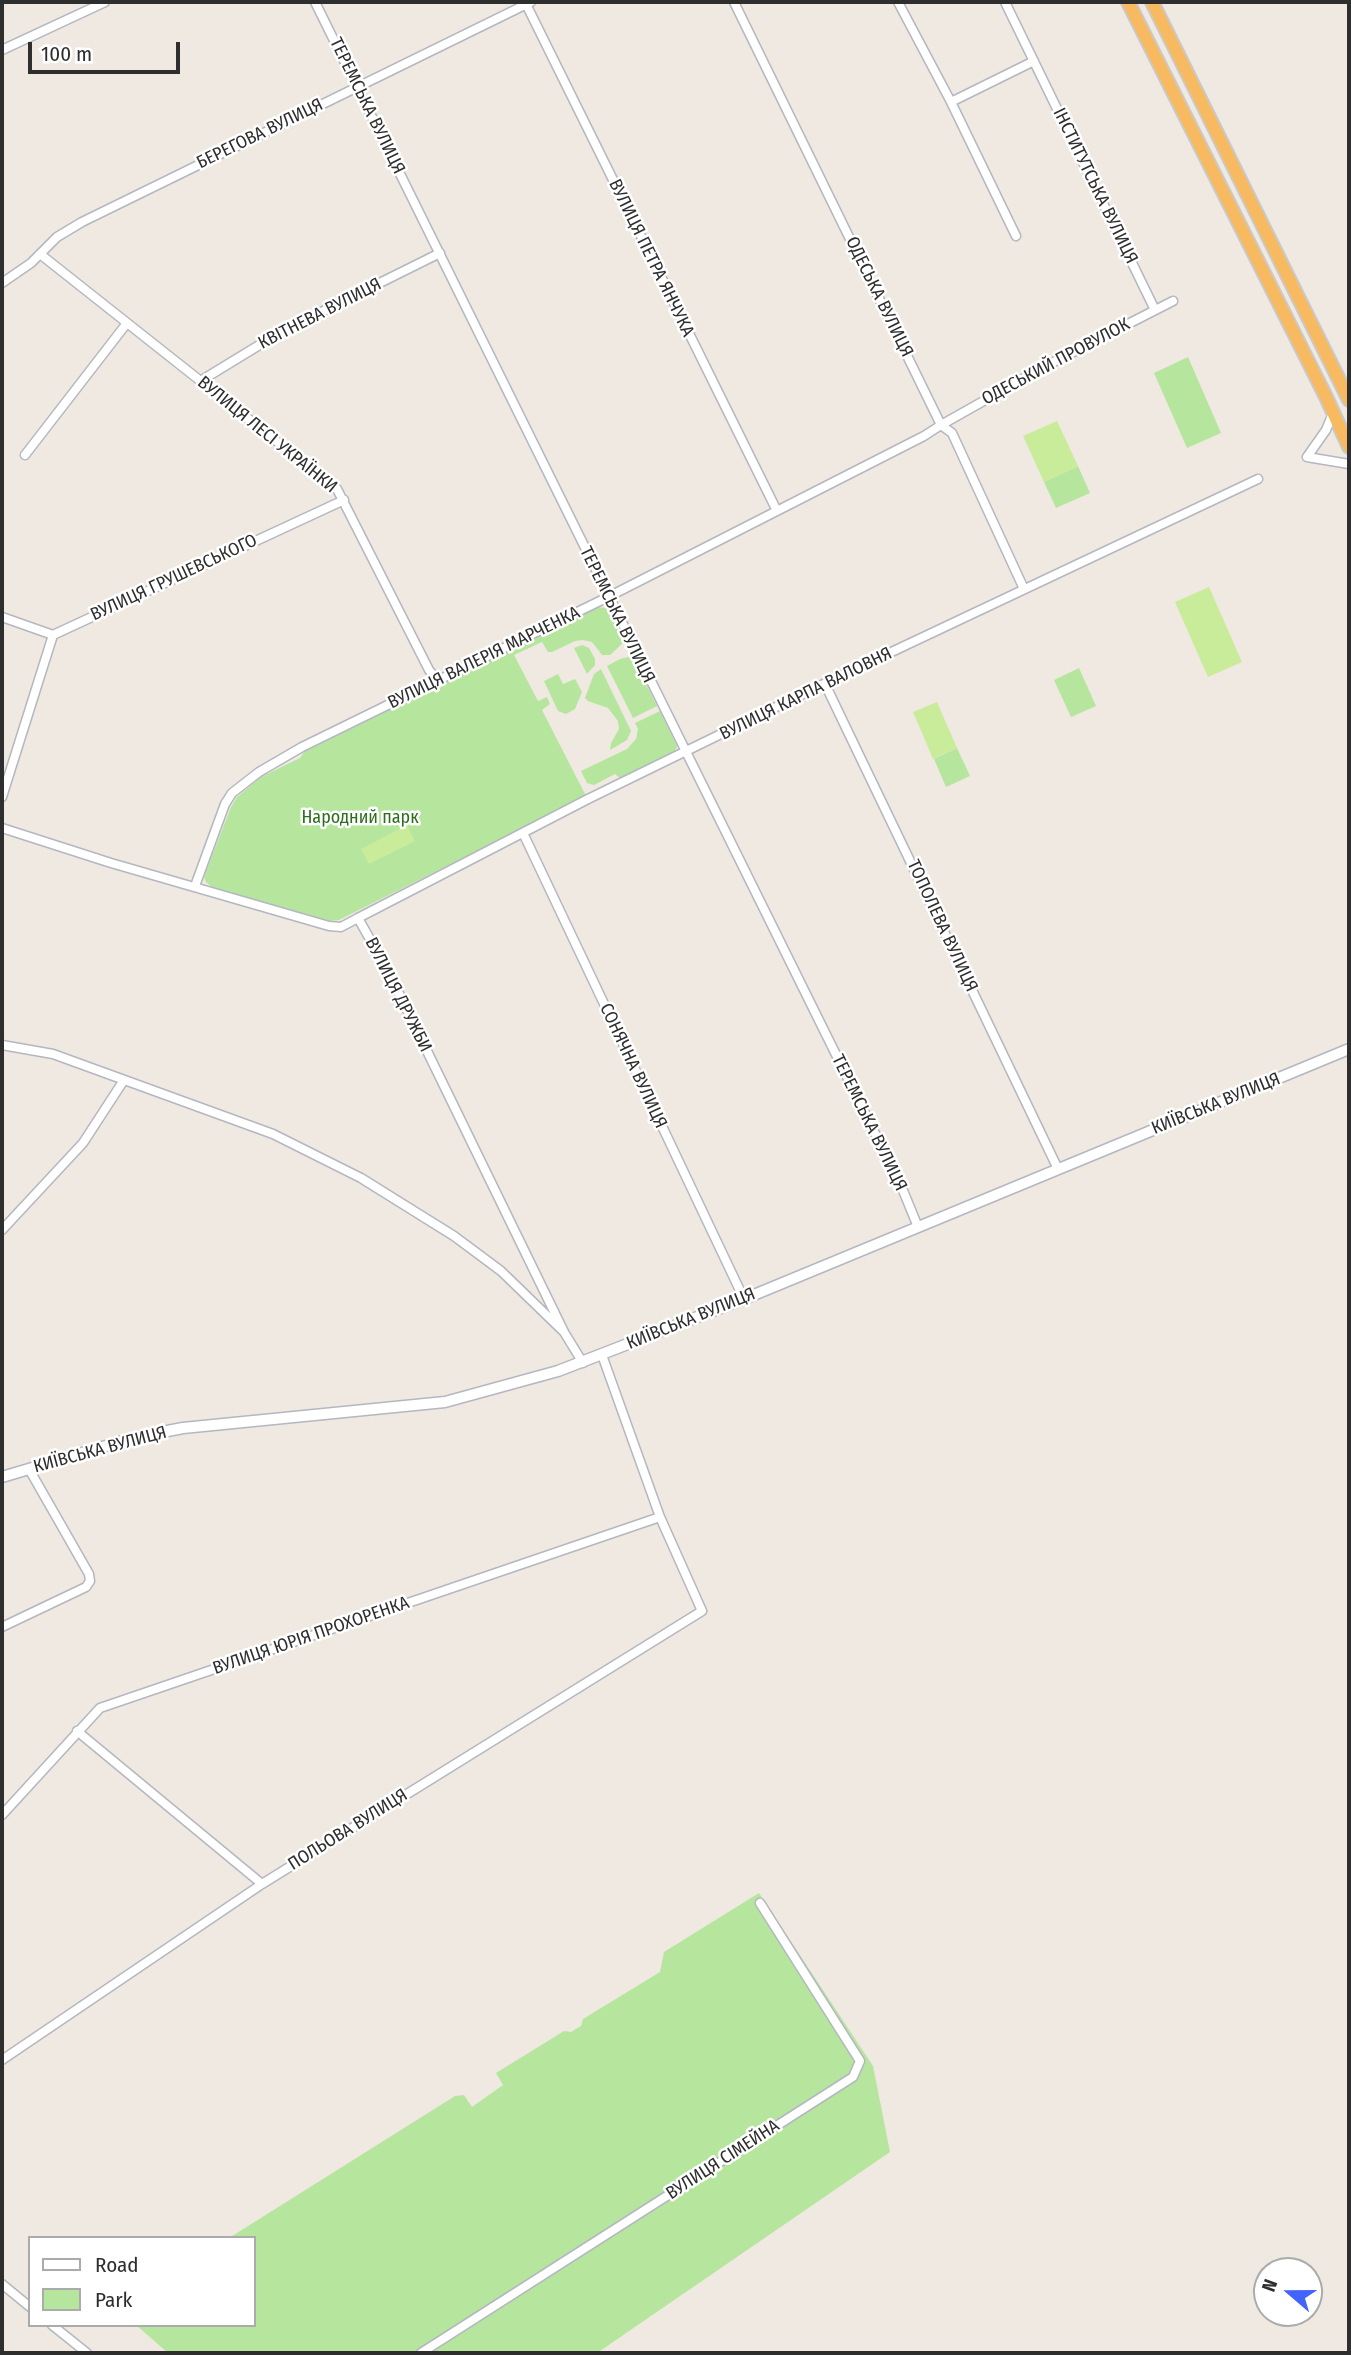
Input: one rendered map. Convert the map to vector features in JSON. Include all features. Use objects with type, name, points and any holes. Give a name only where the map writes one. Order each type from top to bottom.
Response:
[{"type":"highway","points":[[1128,2],[1349,447]]},
{"type":"highway","points":[[1152,2],[1349,400]]},
{"type":"street","points":[[2,50],[105,2]]},
{"type":"street","name":"ТЕРЕМСЬКА ВУЛИЦЯ","points":[[315,2],[902,1188],[918,1227]]},
{"type":"street","name":"ОДЕСЬКА ВУЛИЦЯ","points":[[734,2],[941,425],[952,433],[1024,589]]},
{"type":"street","points":[[898,2],[951,102],[1016,236]]},
{"type":"street","name":"ІНСТИТУТСЬКА ВУЛИЦЯ","points":[[1005,2],[1155,310]]},
{"type":"street","name":"БЕРЕГОВА ВУЛИЦЯ","points":[[2,284],[31,263],[57,237],[82,222],[528,3]]},
{"type":"street","name":"ВУЛИЦЯ ПЕТРА ЯНЧУКА","points":[[528,3],[777,511]]},
{"type":"street","points":[[951,102],[1034,61]]},
{"type":"street","name":"КВІТНЕВА ВУЛИЦЯ","points":[[202,380],[279,333],[440,253]]},
{"type":"street","name":"ВУЛИЦЯ ЛЕСІ УКРАЇНКИ","points":[[40,254],[329,481],[344,500],[429,670],[438,681]]},
{"type":"street","name":"ОДЕСЬКИЙ ПРОВУЛОК","points":[[941,425],[1042,368],[1173,301]]},
{"type":"street","points":[[25,455],[127,323]]},
{"type":"street","points":[[1333,413],[1319,442],[1307,457],[1349,464]]},
{"type":"street","name":"ВУЛИЦЯ ВАЛЕРІЯ МАРЧЕНКА","points":[[195,886],[225,804],[232,793],[258,772],[302,747],[608,597],[941,425]]},
{"type":"street","name":"ВУЛИЦЯ КАРПА ВАЛОВНЯ","points":[[358,918],[588,799],[1258,479]]},
{"type":"street","name":"ВУЛИЦЯ ГРУШЕВСЬКОГО","points":[[53,635],[344,500]]},
{"type":"street","points":[[2,617],[53,635],[2,797]]},
{"type":"street","name":"ТОПОЛЕВА ВУЛИЦЯ","points":[[825,684],[1058,1169]]},
{"type":"street","name":"ВУЛИЦЯ ДРУЖБИ","points":[[2,828],[111,863],[329,926],[341,927],[358,918],[388,973],[564,1332]]},
{"type":"street","name":"СОНЯЧНА ВУЛИЦЯ","points":[[523,833],[744,1298]]},
{"type":"street","points":[[2,1045],[53,1054],[273,1134],[360,1178],[454,1236],[502,1271],[564,1332],[583,1363]]},
{"type":"street","name":"КИЇВСЬКА ВУЛИЦЯ","points":[[2,1477],[136,1437],[183,1428],[445,1402],[583,1363],[1349,1049]]},
{"type":"street","points":[[2,1230],[83,1143],[124,1080]]},
{"type":"street","points":[[601,1355],[660,1517]]},
{"type":"street","points":[[2,1627],[86,1587],[90,1581],[89,1574],[29,1469]]},
{"type":"street","name":"ПОЛЬОВА ВУЛИЦЯ","points":[[2,2060],[262,1884],[702,1611],[660,1517]]},
{"type":"street","name":"ВУЛИЦЯ ЮРІЯ ПРОХОРЕНКА","points":[[2,1815],[100,1708],[660,1517]]},
{"type":"street","points":[[77,1731],[262,1884]]},
{"type":"street","name":"ВУЛИЦЯ СІМЕЙНА","points":[[421,2353],[853,2077],[860,2061],[760,1903]]},
{"type":"street","points":[[2,2284],[28,2305]]},
{"type":"street","points":[[54,2327],[87,2353]]},
{"type":"green space","points":[[1188,357],[1221,433],[1187,448],[1154,373]]},
{"type":"green space","points":[[1057,421],[1078,466],[1044,482],[1023,436]]},
{"type":"green space","points":[[1078,466],[1090,493],[1056,508],[1044,482]]},
{"type":"green space","points":[[1209,587],[1242,662],[1208,677],[1175,602]]},
{"type":"green space","name":"Народний парк","points":[[598,607],[606,608],[609,612],[624,642],[610,655],[602,655],[592,642],[583,640],[552,652],[548,652],[542,642],[514,655],[538,701],[547,697],[550,704],[542,710],[586,796],[339,920],[329,921],[314,917],[212,887],[206,882],[204,877],[231,807],[237,797],[261,777],[300,758],[304,752]]},
{"type":"green space","points":[[582,645],[589,648],[595,659],[595,665],[587,674],[574,648]]},
{"type":"green space","points":[[632,656],[657,706],[633,718],[607,666]]},
{"type":"green space","points":[[1079,668],[1096,706],[1071,717],[1054,680]]},
{"type":"green space","points":[[601,669],[631,731],[627,740],[610,750],[619,729],[618,721],[608,708],[585,698],[594,674]]},
{"type":"green space","points":[[558,674],[563,684],[575,679],[582,692],[575,709],[566,714],[558,711],[544,681]]},
{"type":"green space","points":[[937,702],[957,748],[933,759],[913,712]]},
{"type":"green space","points":[[660,711],[677,746],[675,753],[621,779],[615,774],[594,785],[587,783],[581,771],[627,749],[636,739],[638,729],[635,723]]},
{"type":"green space","points":[[957,748],[970,776],[946,787],[934,759]]},
{"type":"green space","points":[[407,825],[415,841],[369,864],[361,849]]},
{"type":"green space","points":[[759,1893],[873,2066],[890,2152],[597,2353],[168,2353],[138,2327],[256,2327],[256,2236],[232,2236],[455,2096],[464,2095],[472,2107],[503,2085],[496,2073],[564,2031],[571,2032],[581,2026],[583,2019],[660,1972],[664,1952]]}]
